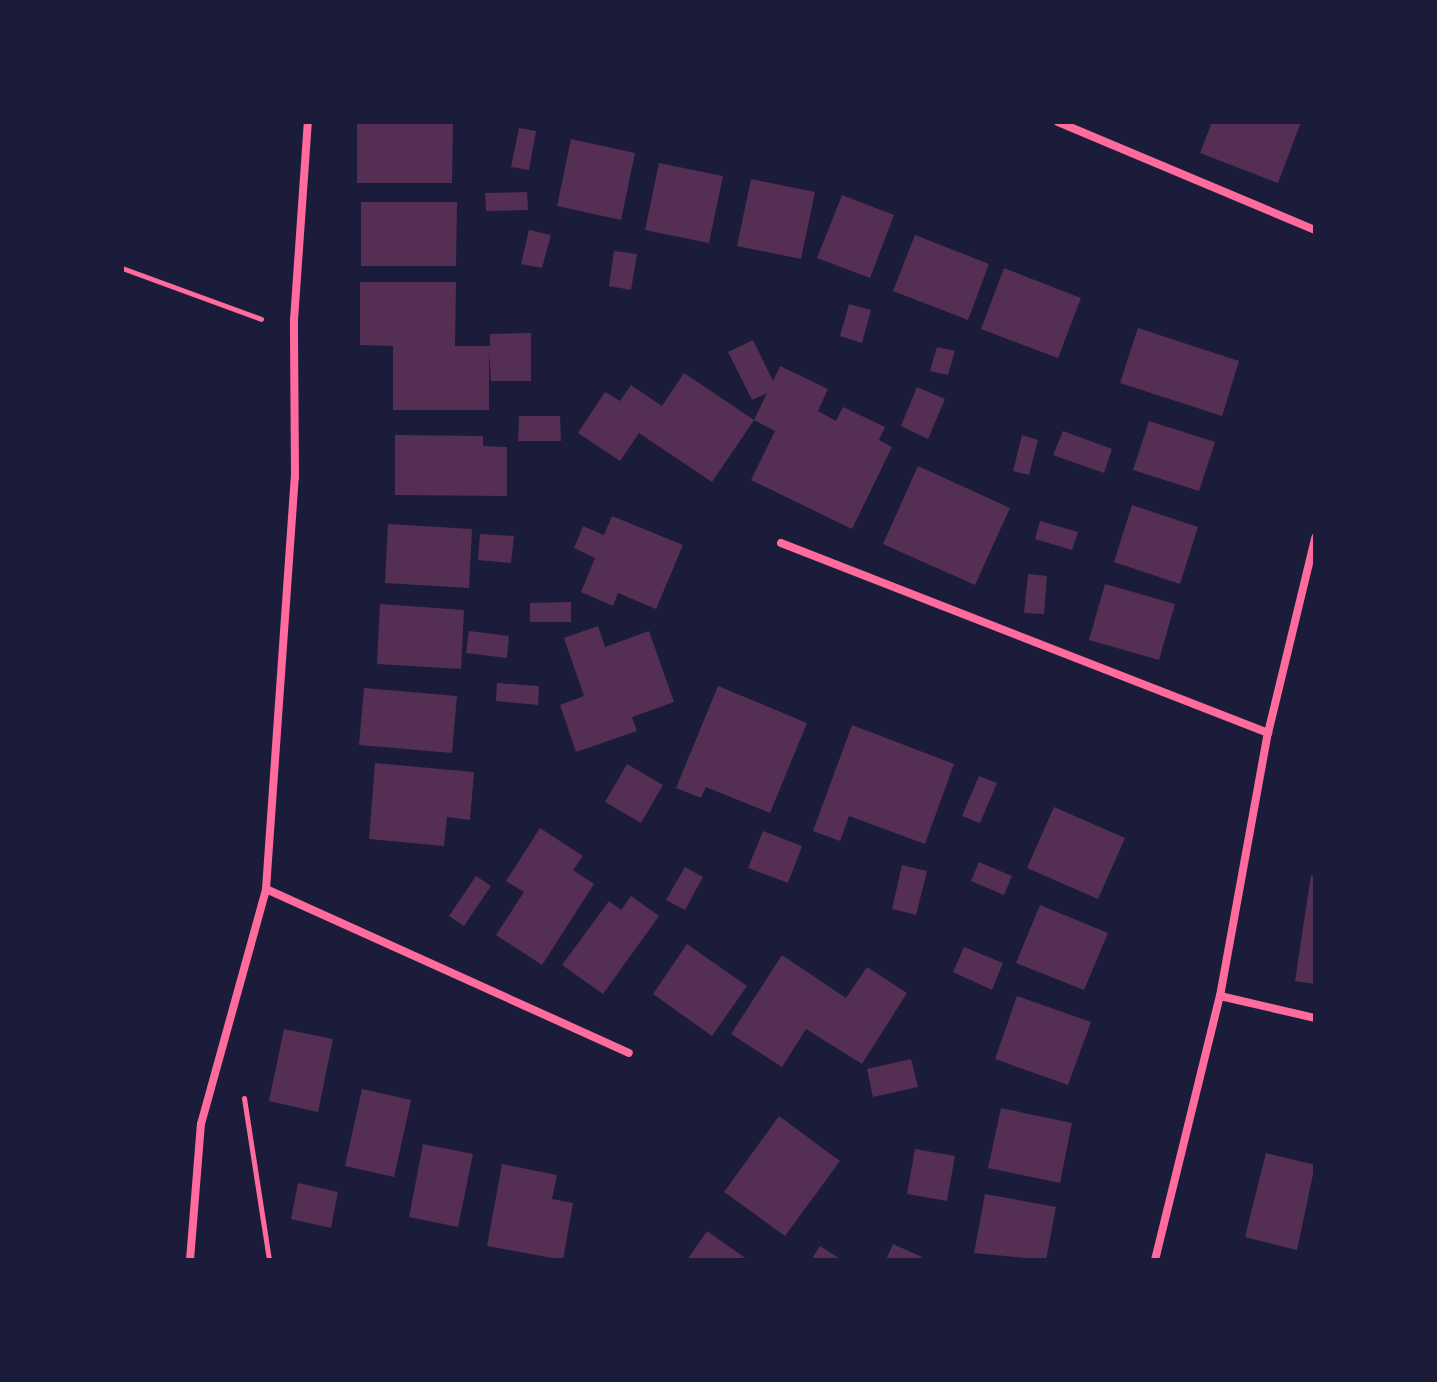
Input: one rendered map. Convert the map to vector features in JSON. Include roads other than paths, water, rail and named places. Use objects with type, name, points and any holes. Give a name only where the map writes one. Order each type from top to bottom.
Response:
[{"type":"street","points":[[190,1260],[201,1124],[266,889],[295,477],[294,320],[308,122]]},
{"type":"street","points":[[1058,122],[1315,230]]},
{"type":"street","points":[[1155,1260],[1220,996],[1268,733],[1315,538]]},
{"type":"street","points":[[781,543],[1268,733]]},
{"type":"street","points":[[266,889],[629,1053]]},
{"type":"street","points":[[1220,996],[1315,1018]]}]
